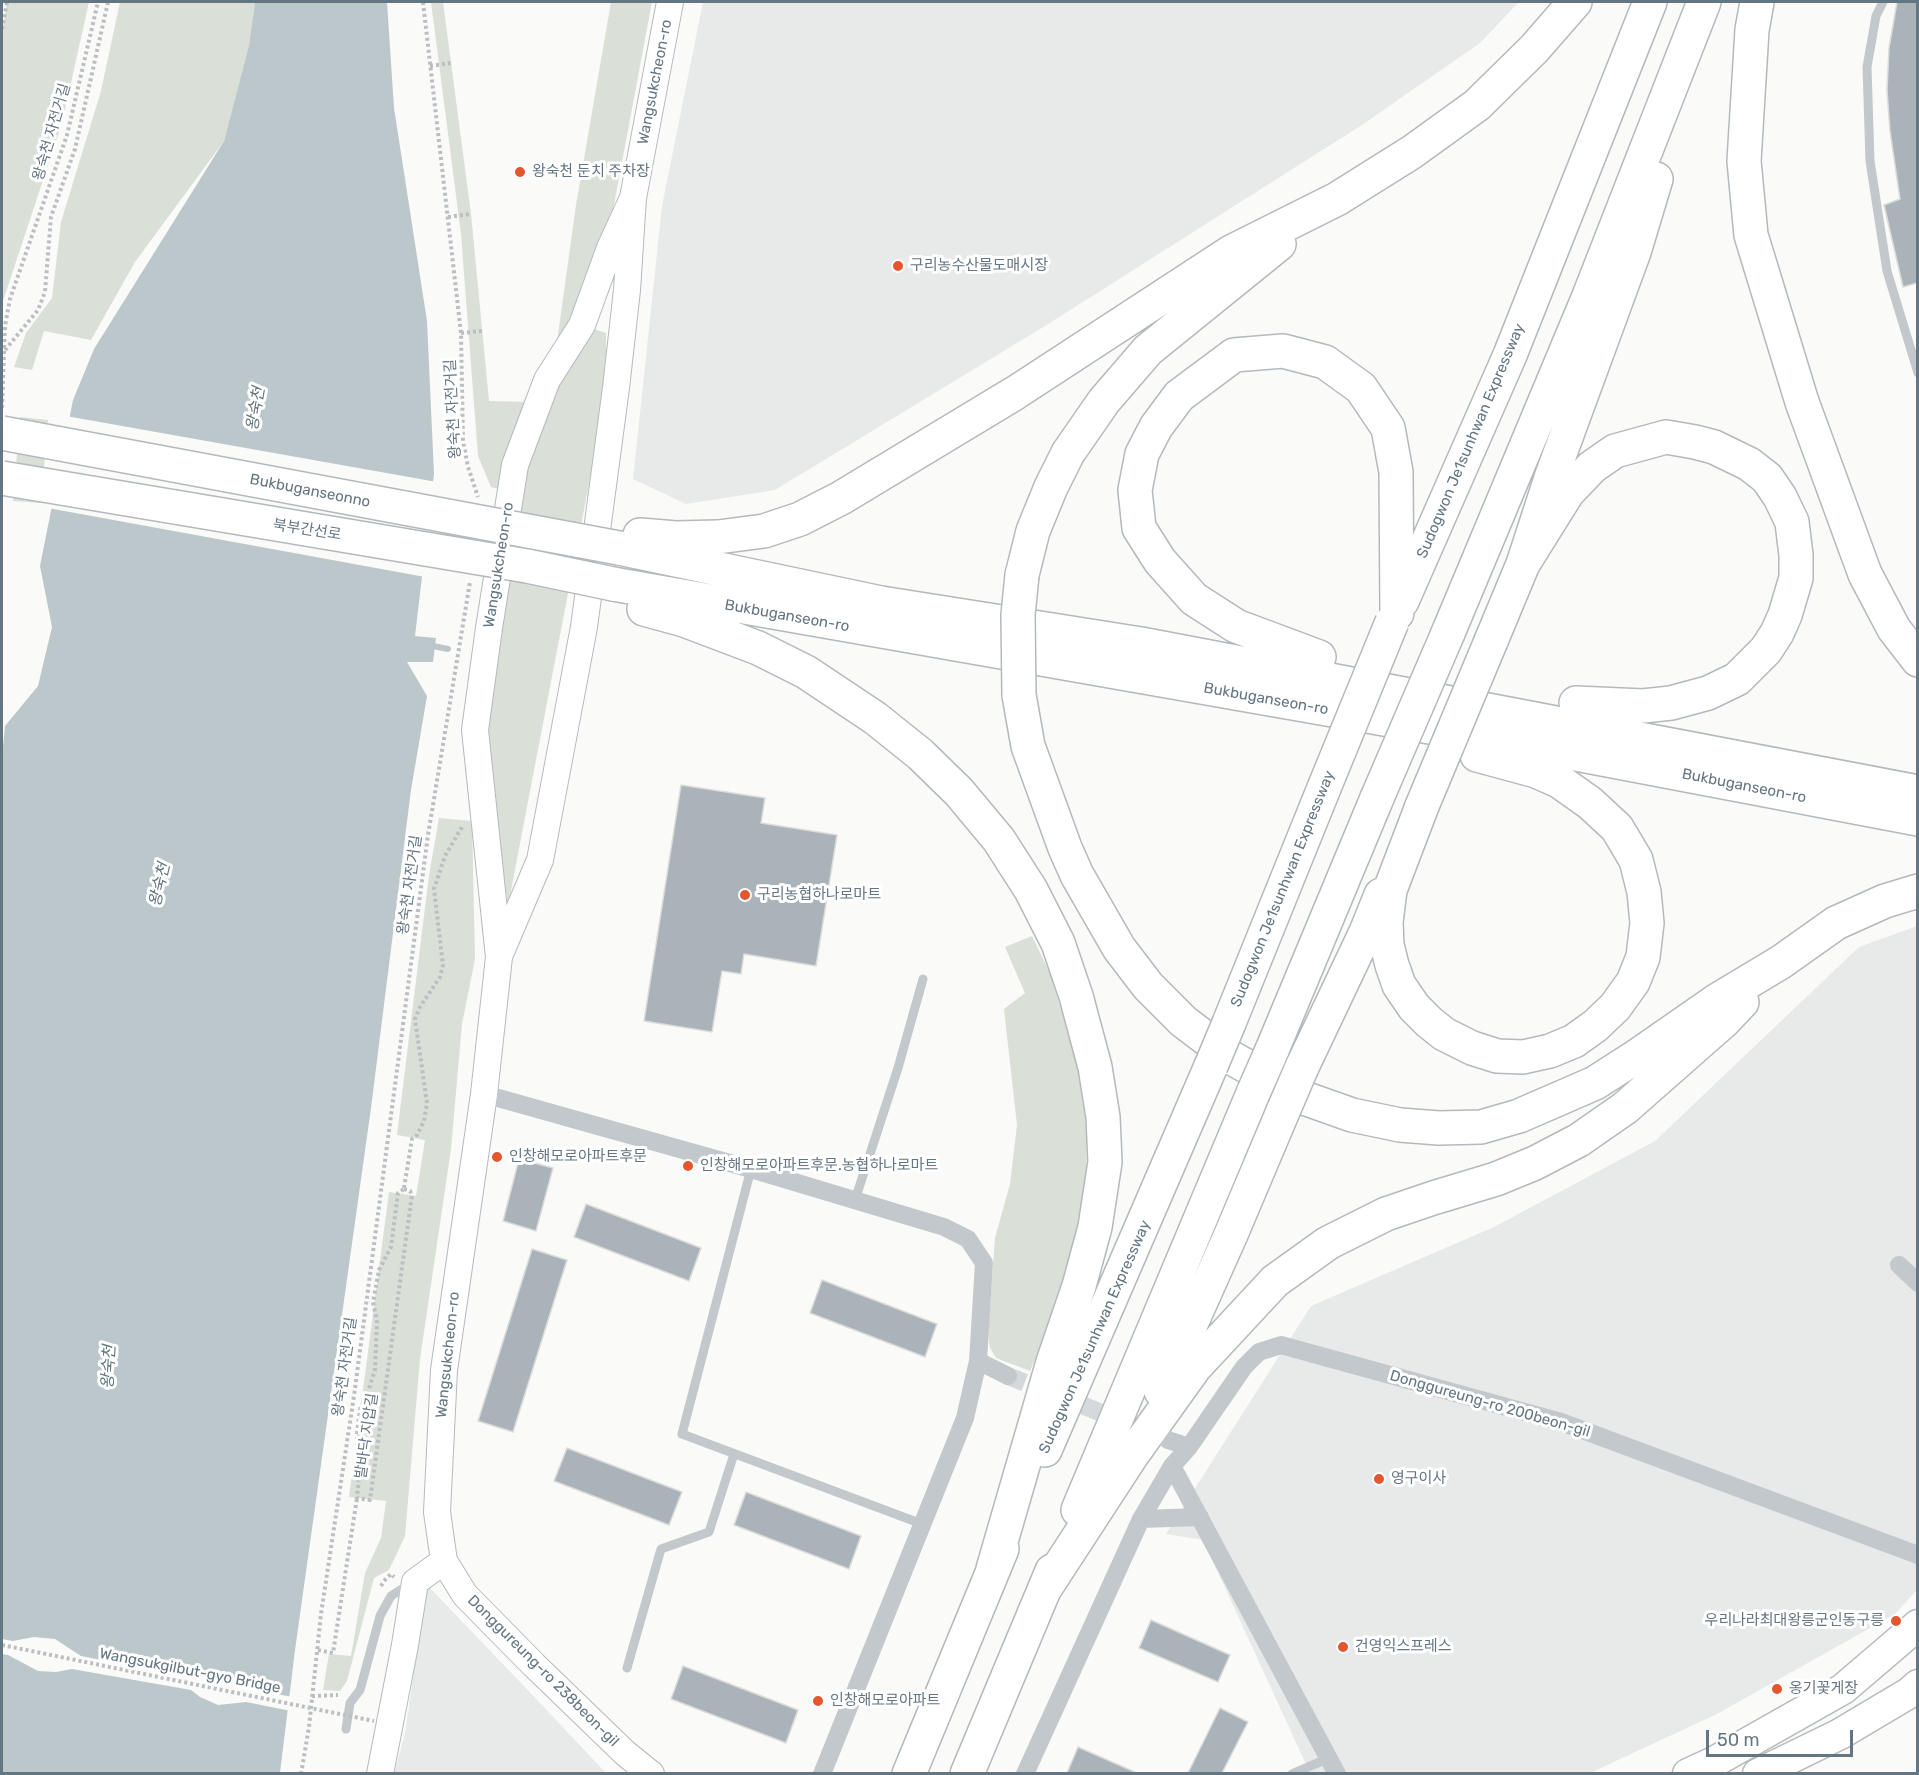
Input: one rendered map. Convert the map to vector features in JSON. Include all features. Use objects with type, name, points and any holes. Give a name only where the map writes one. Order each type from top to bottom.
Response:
[{"type":"highway","points":[[620,540],[718,537],[764,531],[800,519],[841,498],[1016,393],[1231,252],[1337,199],[1412,152],[1477,105],[1534,49],[1575,2]]},
{"type":"highway","name":"Sudogwon Je1sunhwan Expressway","points":[[909,1773],[993,1569],[1211,1066],[1394,618],[1510,355],[1650,2]]},
{"type":"highway","points":[[967,1773],[1551,390],[1706,2]]},
{"type":"highway","points":[[1267,699],[1536,771],[1558,781],[1590,803],[1617,828],[1636,860],[1644,892],[1647,923],[1643,957],[1633,982],[1615,1008],[1574,1041],[1550,1051],[1523,1057],[1497,1056],[1472,1048],[1444,1034],[1414,1006],[1400,985],[1392,964],[1387,945],[1386,922],[1390,890],[1422,806],[1491,641],[1523,564],[1551,478],[1634,252],[1706,2]]},
{"type":"highway","points":[[1757,2],[1752,30],[1744,161],[1751,235],[1802,402],[1861,564],[1894,629],[1917,660]]},
{"type":"highway","points":[[1337,199],[1148,350],[1104,401],[1068,453],[1051,487],[1034,531],[1022,575],[1018,615],[1019,694],[1028,746],[1065,849],[1077,875],[1119,948],[1148,986],[1183,1021],[1230,1057],[1304,1098],[1352,1115],[1400,1125],[1439,1128],[1481,1127],[1519,1116],[1595,1083],[1836,923],[1885,900],[1917,891]]},
{"type":"highway","points":[[1319,657],[1236,626],[1194,600],[1160,561],[1140,528],[1135,490],[1142,454],[1156,427],[1179,396],[1234,355],[1283,351],[1325,362],[1361,388],[1388,428],[1396,472],[1394,618]]},
{"type":"highway","name":"Bukbuganseonno","points":[[2,433],[548,536],[620,540]]},
{"type":"highway","points":[[1523,564],[1568,492],[1592,467],[1615,451],[1666,437],[1714,447],[1749,464],[1767,478],[1780,497],[1792,522],[1796,555],[1796,578],[1792,597],[1777,633],[1753,664],[1737,679],[1708,693],[1671,703],[1643,706],[1576,703]]},
{"type":"highway","name":"북부간선로","points":[[2,478],[527,566],[612,592]]},
{"type":"highway","name":"Bukbuganseon-ro","points":[[620,540],[881,603],[1141,644],[1917,791]]},
{"type":"highway","points":[[612,592],[758,648],[806,672],[875,718],[920,754],[959,792],[999,840],[1031,890],[1058,943],[1076,996],[1095,1067],[1103,1118],[1105,1162],[1095,1227],[1079,1286],[1053,1362],[993,1569]]},
{"type":"highway","name":"Bukbuganseon-ro","points":[[612,592],[1481,736],[1917,819]]},
{"type":"highway","points":[[1141,644],[1219,646],[1319,657],[1576,703],[1722,734],[1917,791]]},
{"type":"highway","points":[[1132,1455],[1232,1232],[1302,1067],[1422,806]]},
{"type":"highway","points":[[1044,1590],[1132,1455],[1195,1367],[1275,1281],[1328,1243],[1386,1214],[1496,1179],[1535,1163],[1579,1140],[1625,1108],[1725,1020],[1780,962]]},
{"type":"main road","points":[[1688,1773],[1712,1763],[1843,1689],[1917,1625]]},
{"type":"main road","points":[[1758,1773],[1840,1734],[1909,1693],[1917,1685]]},
{"type":"street","name":"Wangsukcheon-ro","points":[[499,957],[540,860],[584,627],[616,388],[627,290],[633,198],[670,2]]},
{"type":"street","name":"Wangsukcheon-ro","points":[[444,1561],[437,1512],[444,1370],[484,1094],[499,957],[475,730],[489,628],[515,465],[547,380],[582,325],[610,248],[633,198]]},
{"type":"street","points":[[484,1094],[751,1169],[944,1227],[968,1239],[984,1263],[978,1361],[965,1418],[822,1773]]},
{"type":"street","points":[[1899,1265],[1917,1283]]},
{"type":"street","name":"Donggureung-ro 200beon-gil","points":[[1025,1773],[1141,1519],[1172,1466],[1189,1447],[1244,1367],[1259,1352],[1281,1345],[1562,1422],[1917,1555]]},
{"type":"street","points":[[978,1361],[1008,1376]]},
{"type":"street","points":[[1168,1440],[1189,1447]]},
{"type":"street","points":[[1172,1466],[1333,1766]]},
{"type":"street","points":[[1141,1519],[1200,1517]]},
{"type":"street","points":[[380,1773],[415,1582],[444,1561]]},
{"type":"street","name":"Donggureung-ro 238beon-gil","points":[[444,1561],[465,1595],[625,1753],[651,1773]]},
{"type":"lane","points":[[1883,2],[1876,16],[1867,67],[1870,161],[1887,272],[1917,373]]},
{"type":"lane","points":[[855,1200],[898,1068],[923,980]]},
{"type":"lane","points":[[751,1169],[682,1434],[922,1524]]},
{"type":"lane","points":[[627,1668],[661,1549],[709,1532],[735,1454]]},
{"type":"lane","points":[[346,1730],[350,1703],[360,1690],[380,1616],[391,1596],[415,1582]]},
{"type":"lane","points":[[1292,1773],[1333,1766]]},
{"type":"path","points":[[2,29],[7,2]]},
{"type":"path","name":"왕숙천 자전거길","points":[[2,409],[5,326],[10,298],[67,135],[98,2]]},
{"type":"path","points":[[4,350],[38,310],[45,292],[51,217],[75,149],[108,2]]},
{"type":"path","name":"왕숙천 자전거길","points":[[423,2],[461,333],[463,441],[468,467],[479,501]]},
{"type":"path","points":[[430,66],[451,63]]},
{"type":"path","points":[[448,217],[471,214]]},
{"type":"path","points":[[461,333],[482,331]]},
{"type":"path","name":"왕숙천 자전거길","points":[[301,1773],[428,835],[470,580]]},
{"type":"path","points":[[404,1188],[412,1139],[424,1121],[427,1103],[417,1046],[415,1019],[420,1007],[440,977],[443,964],[434,889],[445,856],[465,821]]},
{"type":"path","name":"발바닥 지압길","points":[[404,1188],[412,1195],[370,1500],[357,1498],[359,1477],[357,1434],[360,1409],[368,1395],[375,1370],[377,1347],[374,1302],[379,1270],[391,1247],[398,1193],[404,1188]]},
{"type":"path","points":[[318,1650],[333,1653],[357,1498]]},
{"type":"path","name":"Wangsukgilbut-gyo Bridge","points":[[2,1645],[374,1721]]},
{"type":"shaded area","points":[[7,2],[89,2],[62,123],[2,304],[2,34]]},
{"type":"shaded area","points":[[120,2],[255,2],[249,45],[224,141],[135,262],[91,340],[44,331],[32,370],[14,367],[26,333],[52,298],[61,222],[101,91]]},
{"type":"shaded area","points":[[431,2],[443,2],[471,214],[489,401],[527,402],[506,491],[491,487],[478,456],[461,234]]},
{"type":"shaded area","points":[[611,2],[652,2],[610,226],[567,330],[557,342],[576,205]]},
{"type":"shaded area","name":"구리농수산물도매시장","points":[[703,2],[1519,2],[1480,43],[1362,125],[1045,326],[775,490],[686,504],[633,479],[662,206]]},
{"type":"shaded area","points":[[594,329],[606,333],[606,395],[508,906],[484,727],[530,445],[559,376]]},
{"type":"shaded area","points":[[20,417],[48,420],[41,503],[13,501]]},
{"type":"shaded area","points":[[439,818],[472,821],[475,959],[462,1024],[451,1149],[420,1359],[405,1536],[389,1570],[374,1578],[347,1681],[340,1691],[323,1690],[329,1654],[351,1656],[365,1573],[381,1538],[386,1501],[349,1497],[389,1192],[416,1196],[425,1140],[397,1135],[429,875]]},
{"type":"shaded area","points":[[1917,926],[1918,1589],[1895,1614],[1717,1714],[1590,1773],[1310,1773],[1203,1540],[1166,1534],[1311,1306],[1494,1227],[1655,1141],[1859,947]]},
{"type":"shaded area","points":[[1032,936],[1050,973],[1076,1059],[1087,1129],[1086,1187],[1077,1241],[1056,1310],[1030,1371],[996,1358],[990,1348],[988,1334],[995,1238],[1010,1184],[1017,1125],[1004,1009],[1025,993],[1005,947]]},
{"type":"shaded area","points":[[427,1585],[606,1773],[394,1774],[405,1733]]},
{"type":"water","name":"왕숙천","points":[[255,2],[387,2],[394,108],[427,321],[434,474],[415,636],[436,638],[433,662],[407,662],[427,696],[411,790],[371,1108],[295,1650],[280,1773],[2,1774],[2,756],[5,726],[38,686],[52,627],[40,566],[73,400],[94,349],[224,141],[249,45]]},
{"type":"pier","points":[[66,416],[437,482],[425,577],[48,508]]},
{"type":"pier","points":[[34,1637],[55,1639],[81,1656],[193,1678],[220,1675],[236,1680],[248,1688],[292,1697],[291,1711],[246,1702],[218,1705],[191,1690],[72,1669],[56,1672],[38,1671],[2,1654],[2,1639],[13,1641]]},
{"type":"building","points":[[1897,2],[1917,2],[1917,283],[1903,287],[1884,205],[1900,199],[1890,131],[1887,90],[1889,48]]},
{"type":"building","name":"구리농협하나로마트","points":[[681,785],[765,798],[761,823],[837,835],[816,966],[744,954],[741,974],[722,971],[712,1032],[644,1021]]},
{"type":"building","points":[[519,1159],[553,1168],[536,1231],[503,1221]]},
{"type":"building","points":[[586,1204],[701,1248],[689,1281],[574,1237]]},
{"type":"building","points":[[532,1249],[567,1260],[513,1432],[478,1421]]},
{"type":"building","points":[[822,1280],[937,1324],[925,1357],[810,1313]]},
{"type":"building","points":[[567,1448],[682,1492],[669,1525],[554,1481]]},
{"type":"building","points":[[746,1492],[861,1536],[849,1569],[734,1525]]},
{"type":"building","points":[[1151,1620],[1230,1655],[1218,1682],[1139,1648]]},
{"type":"building","points":[[683,1666],[798,1710],[786,1743],[671,1699]]},
{"type":"building","points":[[1220,1708],[1248,1722],[1222,1773],[1188,1773]]},
{"type":"building","points":[[1078,1747],[1137,1773],[1067,1773]]},
{"type":"waterway","points":[[428,645],[448,649]]},
{"type":"tunnel","points":[[1008,1376],[1155,1434]]},
{"type":"place","name":"왕숙천 둔치 주차장","points":[[520,172]]},
{"type":"place","name":"구리농수산물도매시장","points":[[898,266]]},
{"type":"place","name":"구리농협하나로마트","points":[[745,895]]},
{"type":"place","name":"인창해모로아파트후문","points":[[497,1157]]},
{"type":"place","name":"인창해모로아파트후문.농협하나로마트","points":[[688,1166]]},
{"type":"place","name":"영구이사","points":[[1379,1479]]},
{"type":"place","name":"우리나라최대왕릉군인동구릉","points":[[1896,1621]]},
{"type":"place","name":"건영익스프레스","points":[[1343,1647]]},
{"type":"place","name":"옹기꽃게장","points":[[1777,1689]]},
{"type":"place","name":"인창해모로아파트","points":[[818,1701]]}]
